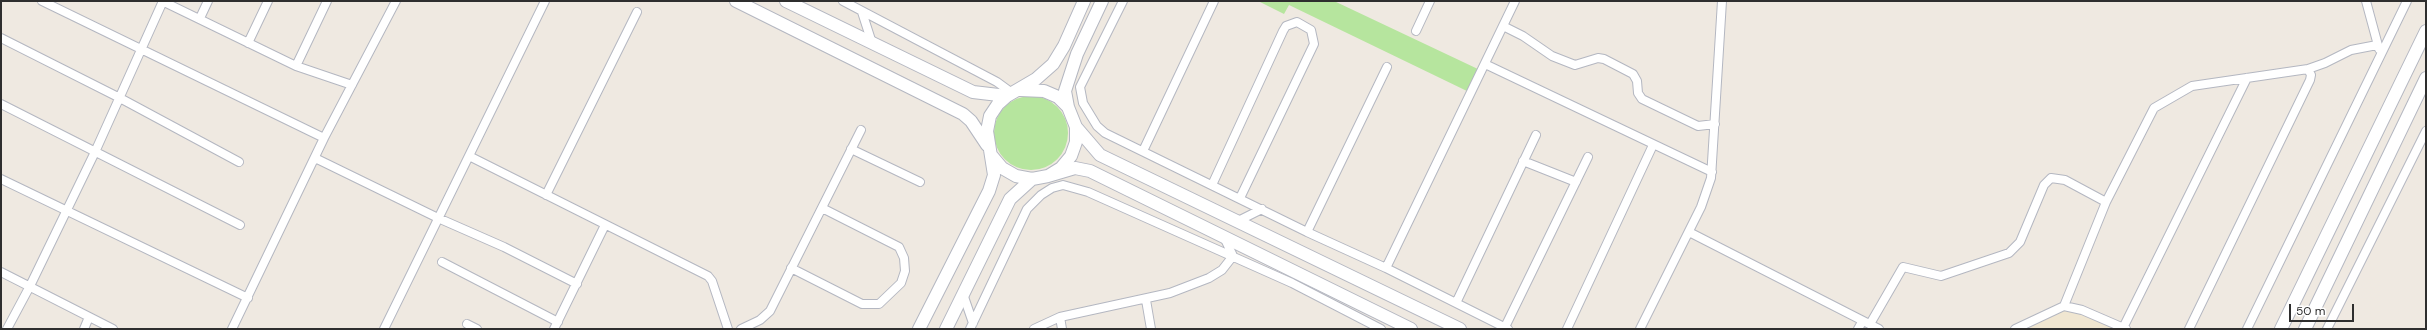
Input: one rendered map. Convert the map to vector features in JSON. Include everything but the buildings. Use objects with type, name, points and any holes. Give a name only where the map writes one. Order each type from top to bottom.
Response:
[{"type":"street","points":[[42,1],[140,50],[324,138]]},
{"type":"street","points":[[7,329],[30,286],[95,152],[118,97],[163,1],[296,66],[352,85]]},
{"type":"street","points":[[200,18],[208,1]]},
{"type":"street","points":[[248,43],[268,1]]},
{"type":"street","points":[[296,66],[327,1]]},
{"type":"street","points":[[232,329],[324,138],[396,1]]},
{"type":"street","points":[[384,329],[545,1]]},
{"type":"street","points":[[736,1],[964,114],[972,121],[1002,168],[1016,176],[1032,179],[1075,168],[1090,171],[1411,329]]},
{"type":"street","points":[[786,1],[973,92],[1012,93],[1044,91],[1058,97],[1068,107]]},
{"type":"street","points":[[843,1],[997,82],[1012,93]]},
{"type":"street","points":[[919,329],[989,191],[994,175],[986,131],[990,116],[998,104],[1053,64],[1064,46],[1084,1]]},
{"type":"street","points":[[1102,1],[1070,72],[1065,90],[1068,107],[1076,127],[1100,155],[1460,329]]},
{"type":"street","points":[[1123,1],[1080,87],[1083,103],[1097,126],[1105,133],[1507,328],[1588,157]]},
{"type":"street","points":[[1143,151],[1214,1]]},
{"type":"street","points":[[1416,31],[1430,1]]},
{"type":"street","points":[[1386,268],[1515,1]]},
{"type":"street","points":[[1640,329],[1701,207],[1712,172],[1722,1]]},
{"type":"street","points":[[2366,1],[2377,45],[2383,55]]},
{"type":"street","points":[[2247,329],[2383,55],[2408,1]]},
{"type":"street","points":[[546,195],[637,12]]},
{"type":"street","points":[[862,12],[872,43]]},
{"type":"street","points":[[1212,185],[1283,31],[1286,26],[1297,22],[1311,30],[1314,44],[1240,198]]},
{"type":"street","points":[[1503,26],[1523,36],[1552,56],[1575,65],[1594,59],[1604,59],[1634,74],[1637,81],[1638,93],[1642,99],[1698,126],[1715,124]]},
{"type":"street","points":[[2281,329],[2426,32]]},
{"type":"street","points":[[1,38],[118,97],[239,162]]},
{"type":"street","points":[[2064,306],[2106,202],[2154,108],[2192,86],[2308,68],[2325,63],[2351,50],[2377,45]]},
{"type":"street","points":[[1485,64],[1712,172]]},
{"type":"street","points":[[1307,232],[1387,67]]},
{"type":"street","points":[[2189,329],[2310,80],[2311,75],[2308,68]]},
{"type":"street","points":[[2015,329],[2064,306],[2082,310],[2124,328],[2247,78]]},
{"type":"street","points":[[2305,329],[2426,78]]},
{"type":"street","points":[[1,104],[240,225]]},
{"type":"street","points":[[1048,176],[1061,168],[1071,156],[1076,142],[1076,127]]},
{"type":"street","points":[[741,329],[760,320],[770,311],[861,130]]},
{"type":"street","points":[[2327,329],[2426,131]]},
{"type":"street","points":[[1456,303],[1536,135]]},
{"type":"street","points":[[1567,329],[1653,145]]},
{"type":"street","points":[[851,149],[920,182]]},
{"type":"street","points":[[469,156],[708,276],[712,281],[728,329]]},
{"type":"street","points":[[315,158],[438,218],[504,247],[576,284]]},
{"type":"street","points":[[1524,161],[1576,182]]},
{"type":"street","points":[[1870,324],[1903,267],[1941,276],[2009,253],[2020,242],[2044,185],[2051,178],[2065,180],[2106,202]]},
{"type":"street","points":[[1,179],[66,212],[248,298]]},
{"type":"street","points":[[946,329],[1010,199],[1032,179]]},
{"type":"street","points":[[972,326],[1027,209],[1041,195],[1052,188],[1064,185],[1088,192],[1233,256],[1292,283],[1381,329]]},
{"type":"street","points":[[791,268],[862,304],[879,304],[896,290],[901,283],[905,271],[904,258],[899,247],[822,208]]},
{"type":"street","points":[[1238,221],[1262,208]]},
{"type":"street","points":[[442,262],[556,326],[605,225]]},
{"type":"street","points":[[1689,232],[1860,325],[1870,324],[1879,329]]},
{"type":"street","points":[[1224,237],[1233,256]]},
{"type":"street","points":[[1034,329],[1060,317],[1170,294],[1209,278],[1222,270],[1233,256]]},
{"type":"street","points":[[1,272],[113,329]]},
{"type":"street","points":[[964,294],[972,326]]},
{"type":"street","points":[[1146,300],[1151,329]]},
{"type":"street","points":[[84,329],[90,317]]},
{"type":"street","points":[[1060,317],[1062,329]]},
{"type":"street","points":[[466,324],[477,329]]},
{"type":"shaded area","points":[[2063,309],[2075,311],[2117,329],[2021,329]]},
{"type":"green space","points":[[1258,1],[1334,1],[1480,70],[1469,92],[1289,5],[1284,14]]},
{"type":"green space","points":[[1031,96],[1045,99],[1057,107],[1065,119],[1068,133],[1065,147],[1057,159],[1045,167],[1031,170],[1017,167],[1005,159],[997,147],[994,133],[997,119],[1005,107],[1017,99]]}]
